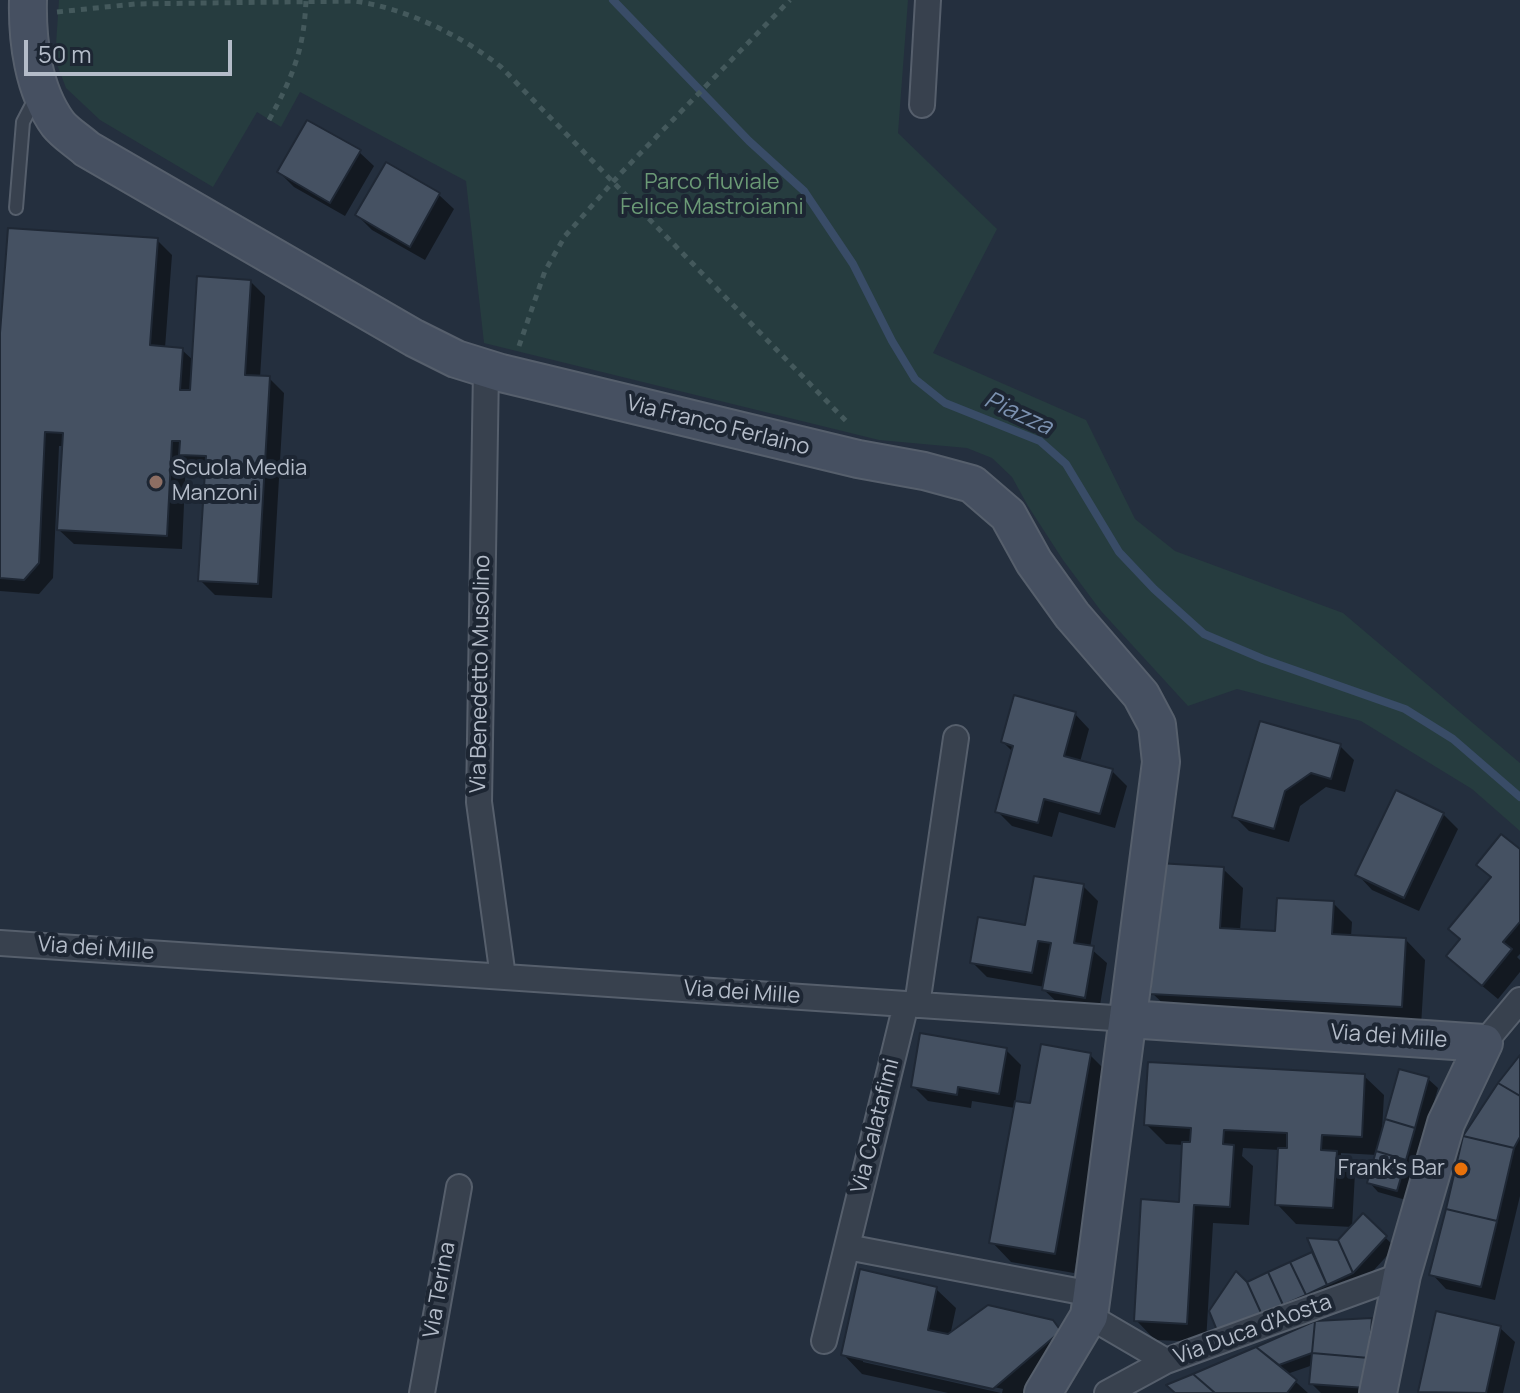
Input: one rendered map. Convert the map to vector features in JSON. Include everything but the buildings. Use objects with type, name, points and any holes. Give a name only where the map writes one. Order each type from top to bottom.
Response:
[{"type":"main road","name":"Via Franco Ferlaino","points":[[28,7],[31,51],[40,90],[58,125],[87,149],[414,338],[456,359],[486,369],[842,456],[924,471],[972,484],[1008,515],[1072,615],[1141,695],[1157,725],[1161,762],[1090,1305]]},
{"type":"main road","name":"Via dei Mille","points":[[1128,1019],[1484,1043]]},
{"type":"main road","points":[[1378,1393],[1402,1275],[1446,1123],[1484,1043]]},
{"type":"main road","points":[[1043,1393],[1090,1305]]},
{"type":"street","points":[[922,105],[928,0]]},
{"type":"street","name":"Via Benedetto Musolino","points":[[486,369],[479,802],[503,977]]},
{"type":"street","name":"Via Calatafimi","points":[[824,1341],[911,1004],[956,738]]},
{"type":"street","name":"Via dei Mille","points":[[0,943],[1128,1019]]},
{"type":"street","points":[[1484,1043],[1520,1000]]},
{"type":"street","name":"Via Terina","points":[[422,1393],[459,1187]]},
{"type":"street","points":[[847,1247],[1090,1305],[1166,1361]]},
{"type":"street","name":"Via Duca d'Aosta","points":[[1107,1393],[1166,1361],[1402,1275]]},
{"type":"lane","points":[[16,208],[23,122],[40,90]]},
{"type":"path","points":[[517,351],[545,271],[565,236],[621,173],[790,0]]},
{"type":"path","points":[[28,7],[354,1],[381,4],[403,12],[484,53],[614,181],[849,424]]},
{"type":"path","points":[[269,120],[290,81],[302,47],[306,2]]},
{"type":"green space","name":"Parco fluviale Felice Mastroianni","points":[[59,0],[908,0],[898,133],[997,229],[933,353],[1086,420],[1135,519],[1175,551],[1343,613],[1520,763],[1520,831],[1472,789],[1361,721],[1237,689],[1188,706],[1101,611],[1063,560],[1012,477],[992,458],[967,448],[879,440],[484,343],[466,181],[300,92],[281,127],[257,112],[213,187],[100,120],[66,88],[55,59]]},
{"type":"waterway","name":"Piazza","points":[[613,0],[749,141],[804,191],[853,264],[915,379],[945,403],[1040,441],[1066,464],[1119,552],[1204,634],[1263,659],[1405,709],[1453,739],[1520,797]]},
{"type":"place","name":"Scuola Media Manzoni","points":[[156,482]]},
{"type":"place","name":"Frank's Bar","points":[[1461,1169]]}]
